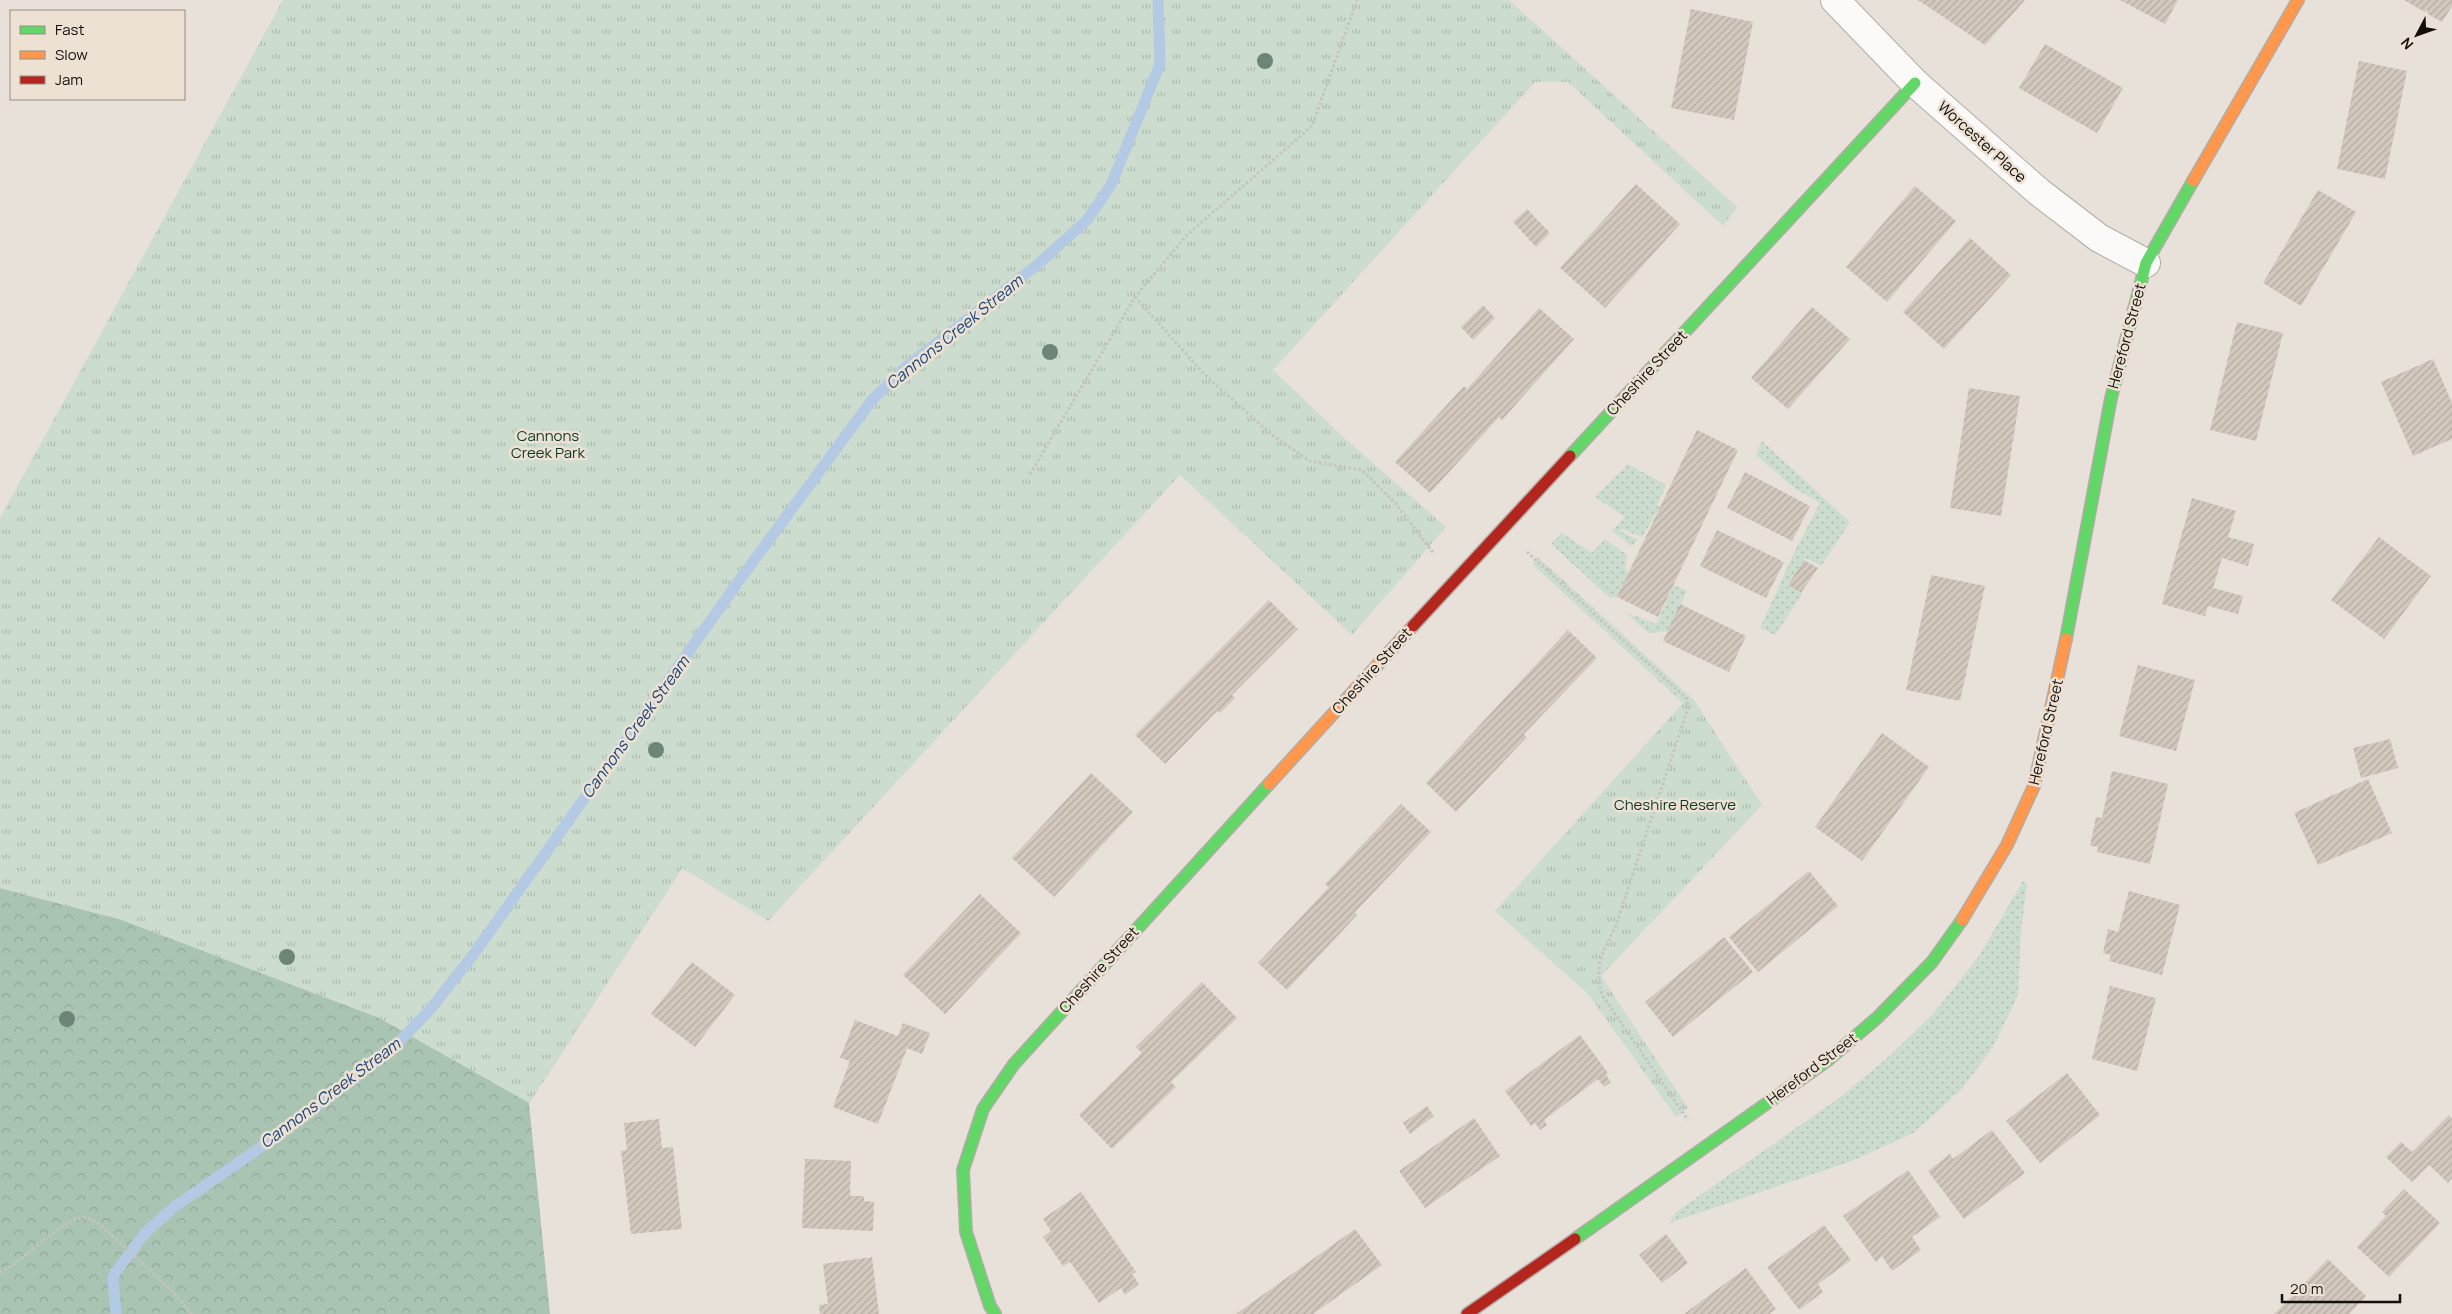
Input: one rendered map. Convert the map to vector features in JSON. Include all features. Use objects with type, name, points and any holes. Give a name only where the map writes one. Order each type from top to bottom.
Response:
[{"type":"street","name":"Worcester Place","points":[[1835,0],[1915,83],[2039,192],[2099,238],[2146,263]]},
{"type":"street","name":"Hereford Street","points":[[1467,1314],[1707,1147],[1828,1060],[1878,1018],[1932,962],[1971,908],[2007,845],[2036,777],[2056,693],[2111,398],[2146,263],[2298,0]]},
{"type":"street","name":"Cheshire Street","points":[[995,1314],[990,1306],[966,1232],[964,1170],[983,1109],[1014,1064],[1456,578],[1915,83]]},
{"type":"path","points":[[1030,474],[1135,297],[1187,235],[1312,126],[1357,0]]},
{"type":"path","points":[[1135,297],[1205,375],[1272,435],[1310,461],[1362,470],[1396,504],[1424,542],[1456,578]]},
{"type":"path","points":[[1503,529],[1687,699],[1688,708],[1615,928],[1600,957],[1598,979],[1602,995],[1707,1147]]},
{"type":"path","points":[[0,1272],[30,1254],[65,1224],[83,1218],[96,1221],[166,1285],[192,1314]]},
{"type":"green space","name":"Cannons Creek Park","points":[[283,0],[1509,0],[1737,207],[1723,226],[1568,82],[1535,82],[1273,370],[1340,434],[1446,527],[1352,635],[1180,475],[768,921],[682,868],[529,1103],[379,1018],[119,919],[0,888],[0,518]]},
{"type":"green space","points":[[1762,441],[1850,522],[1821,566],[1806,558],[1804,560],[1788,585],[1802,594],[1775,635],[1760,628],[1794,553],[1820,503],[1794,488],[1756,455]]},
{"type":"green space","points":[[1628,464],[1666,485],[1657,505],[1660,507],[1642,537],[1622,529],[1620,531],[1638,540],[1631,546],[1612,531],[1625,517],[1595,497]]},
{"type":"green space","points":[[1562,533],[1592,553],[1605,539],[1627,555],[1625,569],[1629,572],[1618,596],[1610,598],[1551,544]]},
{"type":"green space","name":"Cheshire Reserve","points":[[1538,557],[1694,700],[1762,805],[1601,976],[1688,1108],[1676,1117],[1588,994],[1495,911],[1683,703],[1532,564]]},
{"type":"green space","points":[[1674,585],[1687,591],[1668,631],[1648,633],[1625,612],[1656,624]]},
{"type":"green space","points":[[682,868],[529,1103],[550,1314],[0,1314],[0,888],[119,919]]},
{"type":"green space","points":[[2023,881],[2027,883],[2021,931],[2018,995],[1993,1047],[1961,1090],[1913,1133],[1852,1161],[1669,1223],[1676,1212],[1835,1101],[1884,1061],[1933,1014],[1979,956]]},
{"type":"building","points":[[1918,0],[2025,0],[1985,45]]},
{"type":"building","points":[[2120,0],[2178,0],[2165,24]]},
{"type":"building","points":[[2404,0],[2452,0],[2452,6],[2442,22]]},
{"type":"building","points":[[1691,9],[1753,22],[1734,120],[1671,108]]},
{"type":"building","points":[[2045,44],[2123,88],[2097,133],[2019,88]]},
{"type":"building","points":[[2359,61],[2407,71],[2385,179],[2337,169]]},
{"type":"building","points":[[1636,184],[1680,224],[1605,308],[1560,268]]},
{"type":"building","points":[[1915,186],[1956,221],[1887,302],[1846,267]]},
{"type":"building","points":[[2318,190],[2356,212],[2301,306],[2263,283]]},
{"type":"building","points":[[1527,209],[1550,233],[1536,247],[1513,222]]},
{"type":"building","points":[[1970,238],[2011,275],[1944,349],[1903,312]]},
{"type":"building","points":[[1483,305],[1495,318],[1473,340],[1461,327]]},
{"type":"building","points":[[1812,307],[1850,339],[1788,409],[1751,378]]},
{"type":"building","points":[[1539,308],[1574,339],[1502,420],[1499,417],[1430,493],[1395,462],[1464,386],[1467,389]]},
{"type":"building","points":[[2237,322],[2283,333],[2256,441],[2210,430]]},
{"type":"building","points":[[2433,359],[2452,403],[2452,439],[2413,456],[2381,382]]},
{"type":"building","points":[[1969,388],[2020,396],[2001,516],[1950,508]]},
{"type":"building","points":[[1697,430],[1738,450],[1658,617],[1617,597]]},
{"type":"building","points":[[1745,472],[1810,506],[1792,541],[1727,508]]},
{"type":"building","points":[[2192,498],[2236,511],[2228,537],[2254,544],[2248,566],[2222,558],[2213,588],[2243,596],[2238,614],[2208,606],[2205,616],[2162,604]]},
{"type":"building","points":[[1717,530],[1784,562],[1766,598],[1700,566]]},
{"type":"building","points":[[2379,537],[2431,576],[2384,639],[2331,600]]},
{"type":"building","points":[[1804,560],[1818,568],[1801,593],[1788,585]]},
{"type":"building","points":[[1931,575],[1985,586],[1960,701],[1906,690]]},
{"type":"building","points":[[1269,600],[1298,629],[1232,695],[1235,698],[1220,713],[1217,711],[1165,764],[1135,735]]},
{"type":"building","points":[[1680,604],[1746,636],[1729,672],[1663,641]]},
{"type":"building","points":[[1568,630],[1597,658],[1524,734],[1527,737],[1456,812],[1426,783]]},
{"type":"building","points":[[2138,665],[2195,680],[2176,751],[2119,736]]},
{"type":"building","points":[[1882,733],[1929,767],[1862,861],[1815,827]]},
{"type":"building","points":[[2390,739],[2398,768],[2361,778],[2353,748]]},
{"type":"building","points":[[2112,771],[2168,784],[2150,864],[2097,852],[2098,847],[2090,846],[2096,817],[2102,818]]},
{"type":"building","points":[[1091,773],[1133,812],[1054,897],[1012,858]]},
{"type":"building","points":[[2368,779],[2392,833],[2318,865],[2294,813]]},
{"type":"building","points":[[1401,804],[1431,832],[1355,912],[1357,915],[1287,990],[1258,963],[1329,887],[1325,884]]},
{"type":"building","points":[[1809,871],[1838,906],[1758,972],[1729,937]]},
{"type":"building","points":[[2129,891],[2180,905],[2162,975],[2109,961],[2111,955],[2103,953],[2108,929],[2118,932]]},
{"type":"building","points":[[980,894],[1021,933],[945,1014],[903,975]]},
{"type":"building","points":[[1724,937],[1753,972],[1673,1037],[1645,1002]]},
{"type":"building","points":[[692,962],[735,995],[695,1047],[651,1014]]},
{"type":"building","points":[[1202,982],[1237,1018],[1171,1082],[1176,1087],[1112,1149],[1079,1115],[1142,1053],[1136,1047]]},
{"type":"building","points":[[2110,986],[2156,998],[2137,1071],[2092,1059]]},
{"type":"building","points":[[855,1020],[898,1036],[903,1023],[930,1033],[922,1054],[907,1048],[878,1124],[833,1107],[850,1061],[840,1058]]},
{"type":"building","points":[[1580,1035],[1608,1073],[1606,1075],[1611,1082],[1604,1087],[1598,1079],[1544,1120],[1547,1125],[1540,1130],[1535,1123],[1531,1126],[1505,1091]]},
{"type":"building","points":[[2067,1073],[2100,1115],[2040,1163],[2006,1121]]},
{"type":"building","points":[[1427,1106],[1434,1116],[1410,1134],[1403,1123]]},
{"type":"building","points":[[2449,1115],[2452,1119],[2452,1178],[2448,1183],[2429,1165],[2412,1182],[2386,1157],[2401,1142],[2412,1152]]},
{"type":"building","points":[[1474,1118],[1500,1156],[1425,1208],[1399,1171]]},
{"type":"building","points":[[659,1119],[662,1148],[673,1147],[682,1229],[631,1234],[621,1151],[627,1150],[624,1123]]},
{"type":"building","points":[[1992,1130],[2025,1173],[1964,1219],[1928,1171],[1950,1154],[1953,1159]]},
{"type":"building","points":[[805,1159],[851,1161],[850,1196],[864,1196],[864,1201],[874,1202],[873,1231],[802,1228]]},
{"type":"building","points":[[1908,1170],[1940,1217],[1912,1237],[1921,1250],[1892,1271],[1882,1256],[1876,1262],[1843,1216]]},
{"type":"building","points":[[2404,1189],[2440,1223],[2389,1277],[2357,1247],[2386,1216],[2382,1212]]},
{"type":"building","points":[[1081,1192],[1136,1272],[1132,1274],[1139,1284],[1125,1295],[1121,1288],[1099,1303],[1070,1262],[1063,1266],[1043,1237],[1051,1231],[1043,1219]]},
{"type":"building","points":[[1824,1225],[1851,1260],[1818,1284],[1823,1292],[1799,1310],[1767,1267]]},
{"type":"building","points":[[1355,1229],[1382,1265],[1313,1314],[1236,1314]]},
{"type":"building","points":[[1666,1234],[1688,1263],[1662,1283],[1639,1255]]},
{"type":"building","points":[[872,1257],[879,1314],[820,1314],[819,1305],[828,1304],[823,1264]]},
{"type":"building","points":[[2328,1259],[2366,1296],[2349,1314],[2274,1314]]},
{"type":"building","points":[[1746,1268],[1776,1309],[1769,1314],[1684,1314]]},
{"type":"waterway","name":"Cannons Creek Stream","points":[[116,1314],[113,1279],[115,1273],[145,1233],[174,1207],[277,1136],[389,1052],[429,1011],[473,955],[741,578],[872,400],[906,367],[1037,265],[1087,220],[1111,185],[1160,64],[1158,0]]},
{"type":"traffic: fast","points":[[1570,456],[1915,83]]},
{"type":"traffic: fast","points":[[2066,639],[2111,398],[2146,263],[2193,181]]},
{"type":"traffic: fast","points":[[995,1314],[990,1306],[966,1232],[963,1170],[983,1109],[1014,1064],[1269,784]]},
{"type":"traffic: fast","points":[[1575,1239],[1828,1060],[1878,1017],[1932,962],[1962,920]]},
{"type":"traffic: slow","points":[[2193,181],[2298,0]]},
{"type":"traffic: slow","points":[[1269,784],[1413,626]]},
{"type":"traffic: slow","points":[[1962,920],[2007,845],[2034,786],[2066,639]]},
{"type":"traffic: jam","points":[[1413,626],[1570,456]]},
{"type":"traffic: jam","points":[[1467,1314],[1575,1239]]}]
